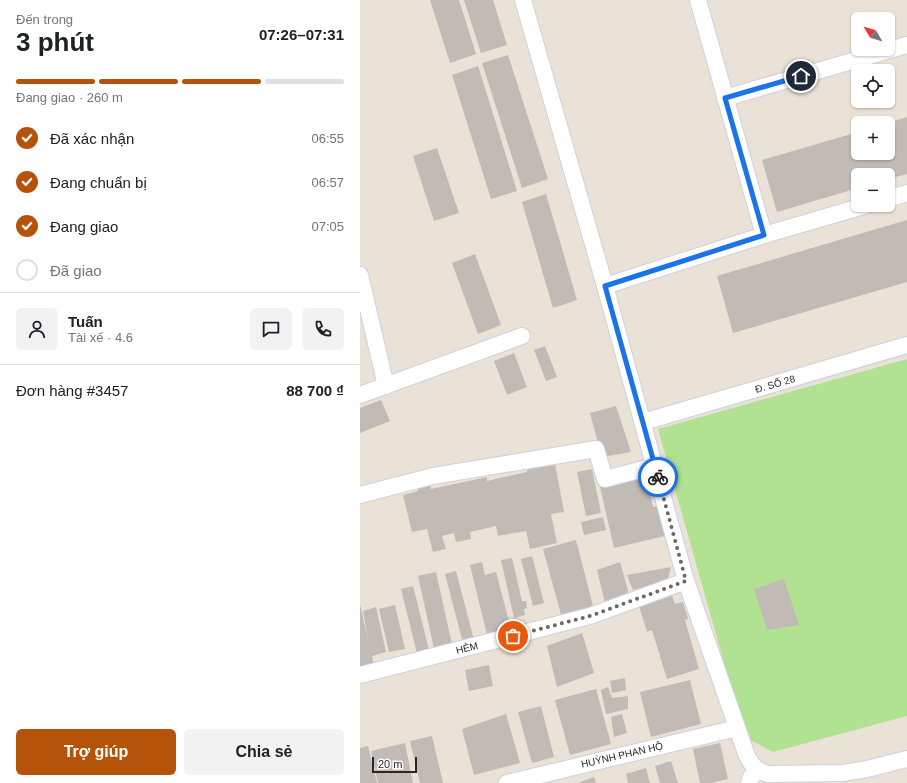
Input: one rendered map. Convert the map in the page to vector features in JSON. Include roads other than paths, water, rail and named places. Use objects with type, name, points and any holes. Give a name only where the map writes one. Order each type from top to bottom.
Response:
[{"type":"street","points":[[524,0],[643,422],[686,581],[751,764],[754,777],[768,774],[843,773],[867,769],[907,759]]},
{"type":"street","points":[[698,0],[764,235]]},
{"type":"street","points":[[725,98],[907,45]]},
{"type":"street","points":[[895,197],[907,193]]},
{"type":"street","points":[[605,286],[764,235],[851,210]]},
{"type":"street","points":[[360,274],[386,386]]},
{"type":"street","points":[[360,395],[522,336]]},
{"type":"street","name":"Đ. SỐ 28","points":[[643,422],[907,345]]},
{"type":"street","points":[[360,495],[433,476],[596,450],[605,479],[655,466]]},
{"type":"street","name":"HẺM","points":[[360,674],[590,616],[686,581]]},
{"type":"street","name":"HUỲNH PHAN HỘ","points":[[507,783],[737,728]]}]
